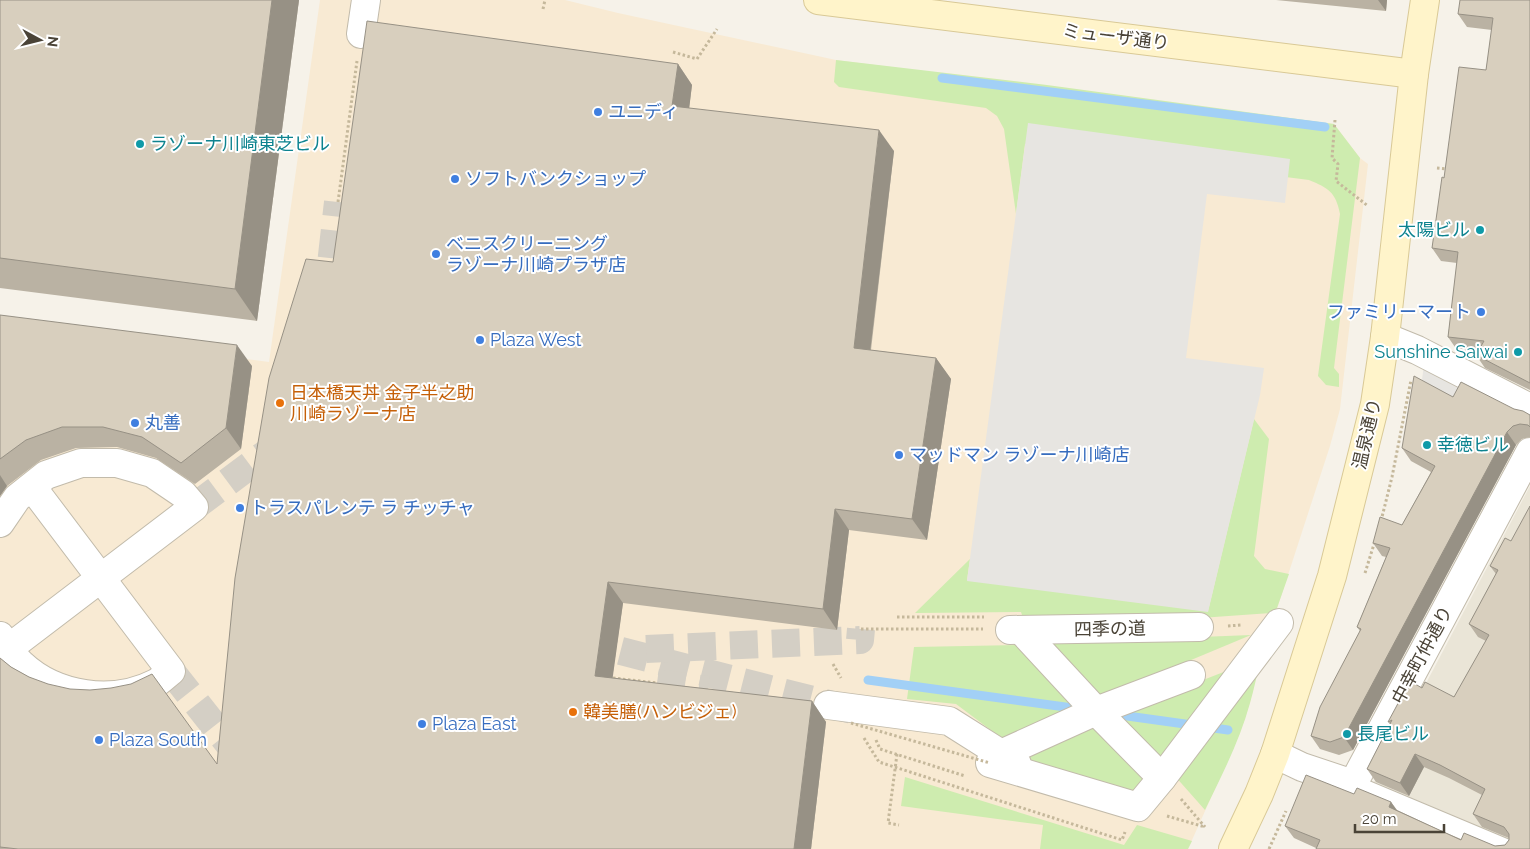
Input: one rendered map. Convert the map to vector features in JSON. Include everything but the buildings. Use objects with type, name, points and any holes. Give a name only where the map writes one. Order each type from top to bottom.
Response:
[{"type":"street","points":[[361,34],[366,0]]},
{"type":"street","name":"ミューザ通り","points":[[818,0],[958,9],[1414,74]]},
{"type":"street","name":"温泉通り","points":[[1233,849],[1259,794],[1275,754],[1332,576],[1375,404],[1385,337],[1414,74],[1425,0]]},
{"type":"street","points":[[1385,337],[1417,350],[1530,408]]},
{"type":"street","name":"中幸町仲通り","points":[[1352,784],[1530,452]]},
{"type":"street","points":[[0,523],[17,498],[46,475],[81,463],[117,463],[152,473],[183,494],[194,507],[101,578],[5,642],[21,664],[50,684],[86,695],[122,694],[157,682],[171,671],[101,578],[32,487]]},
{"type":"street","points":[[828,705],[949,721],[996,758],[1035,776],[1138,807],[1280,623]]},
{"type":"street","name":"四季の道","points":[[1015,630],[1199,628]]},
{"type":"street","points":[[1015,630],[1162,778]]},
{"type":"street","points":[[996,758],[1096,711],[1191,675]]},
{"type":"street","points":[[1275,754],[1302,767],[1352,784]]},
{"type":"lane","points":[[1352,784],[1508,849]]},
{"type":"path","points":[[543,9],[545,0]]},
{"type":"path","points":[[673,52],[697,59],[717,29]]},
{"type":"path","points":[[338,202],[361,34]]},
{"type":"path","points":[[1335,120],[1332,158],[1338,164],[1336,181],[1368,206]]},
{"type":"path","points":[[1437,168],[1456,170]]},
{"type":"path","points":[[861,629],[1015,630],[1009,617],[897,617]]},
{"type":"path","points":[[613,678],[657,683]]},
{"type":"path","points":[[851,723],[996,758]]},
{"type":"path","points":[[897,754],[888,823],[899,825]]},
{"type":"path","points":[[1138,807],[1205,827],[1188,807]]},
{"type":"shaded area","points":[[320,0],[565,0],[836,60],[1334,124],[1360,158],[1368,164],[1340,409],[1330,446],[1260,661],[1250,703],[1240,733],[1188,849],[0,849],[0,328],[269,362]]},
{"type":"shaded area","points":[[1028,123],[1290,159],[1285,203],[1207,194],[1186,358],[1264,368],[1260,395],[1208,612],[967,581]]},
{"type":"shaded area","points":[[1425,357],[1471,382],[1457,407],[1421,387]]},
{"type":"shaded area","points":[[1530,486],[1530,849],[1374,782]]},
{"type":"green space","points":[[836,60],[1047,85],[1334,124],[1360,158],[1334,368],[1339,374],[1339,387],[1326,385],[1318,376],[1340,214],[1336,201],[1326,188],[1309,180],[1025,144],[1016,214],[1004,129],[997,116],[986,108],[839,87],[834,82]]},
{"type":"green space","points":[[1254,419],[1269,439],[1254,556],[1265,569],[1289,574],[1277,608],[1271,613],[1200,618],[1024,621],[1021,612],[915,613],[970,559],[967,580],[1208,611]]},
{"type":"green space","points":[[1251,635],[1100,698],[1048,643]]},
{"type":"green space","points":[[1019,645],[1081,709],[1004,740],[956,704],[907,699],[914,647]]},
{"type":"green space","points":[[1260,661],[1246,717],[1205,810],[1174,775]]},
{"type":"green space","points":[[1239,666],[1165,767],[1116,714]]},
{"type":"green space","points":[[1095,725],[1151,781],[1136,799],[1048,774],[1024,756]]},
{"type":"green space","points":[[905,777],[1124,845],[1137,825],[1192,841],[1188,849],[1040,849],[1043,825],[901,806]]},
{"type":"waterway","points":[[942,78],[1325,127]]},
{"type":"waterway","points":[[868,680],[1080,709]]},
{"type":"waterway","points":[[1113,714],[1228,730]]},
{"type":"tunnel","points":[[327,300],[338,202]]},
{"type":"tunnel","points":[[194,507],[284,440]]},
{"type":"tunnel","points":[[646,649],[860,640],[861,629]]},
{"type":"tunnel","points":[[579,645],[617,650],[852,710],[851,723]]},
{"type":"tunnel","points":[[171,671],[243,762]]},
{"type":"tunnel","points":[[657,683],[708,690]]},
{"type":"place","name":"ユニディ","points":[[598,112]]},
{"type":"place","name":"ラゾーナ川崎東芝ビル","points":[[140,144]]},
{"type":"place","name":"ソフトバンクショップ","points":[[455,179]]},
{"type":"place","name":"太陽ビル","points":[[1480,230]]},
{"type":"place","name":"ベニスクリーニング ラゾーナ川崎プラザ店","points":[[436,254]]},
{"type":"place","name":"ファミリーマート","points":[[1481,312]]},
{"type":"place","name":"Plaza West","points":[[480,340]]},
{"type":"place","name":"Sunshine Saiwai","points":[[1518,352]]},
{"type":"place","name":"日本橋天丼 金子半之助 川崎ラゾーナ店","points":[[280,403]]},
{"type":"place","name":"丸善","points":[[135,423]]},
{"type":"place","name":"幸徳ビル","points":[[1427,445]]},
{"type":"place","name":"マッドマン ラゾーナ川崎店","points":[[899,455]]},
{"type":"place","name":"トラスパレンテ ラ チッチャ","points":[[240,508]]},
{"type":"place","name":"韓美膳(ハンビジェ)","points":[[573,712]]},
{"type":"place","name":"Plaza East","points":[[422,724]]},
{"type":"place","name":"長尾ビル","points":[[1347,734]]},
{"type":"place","name":"Plaza South","points":[[99,740]]}]
